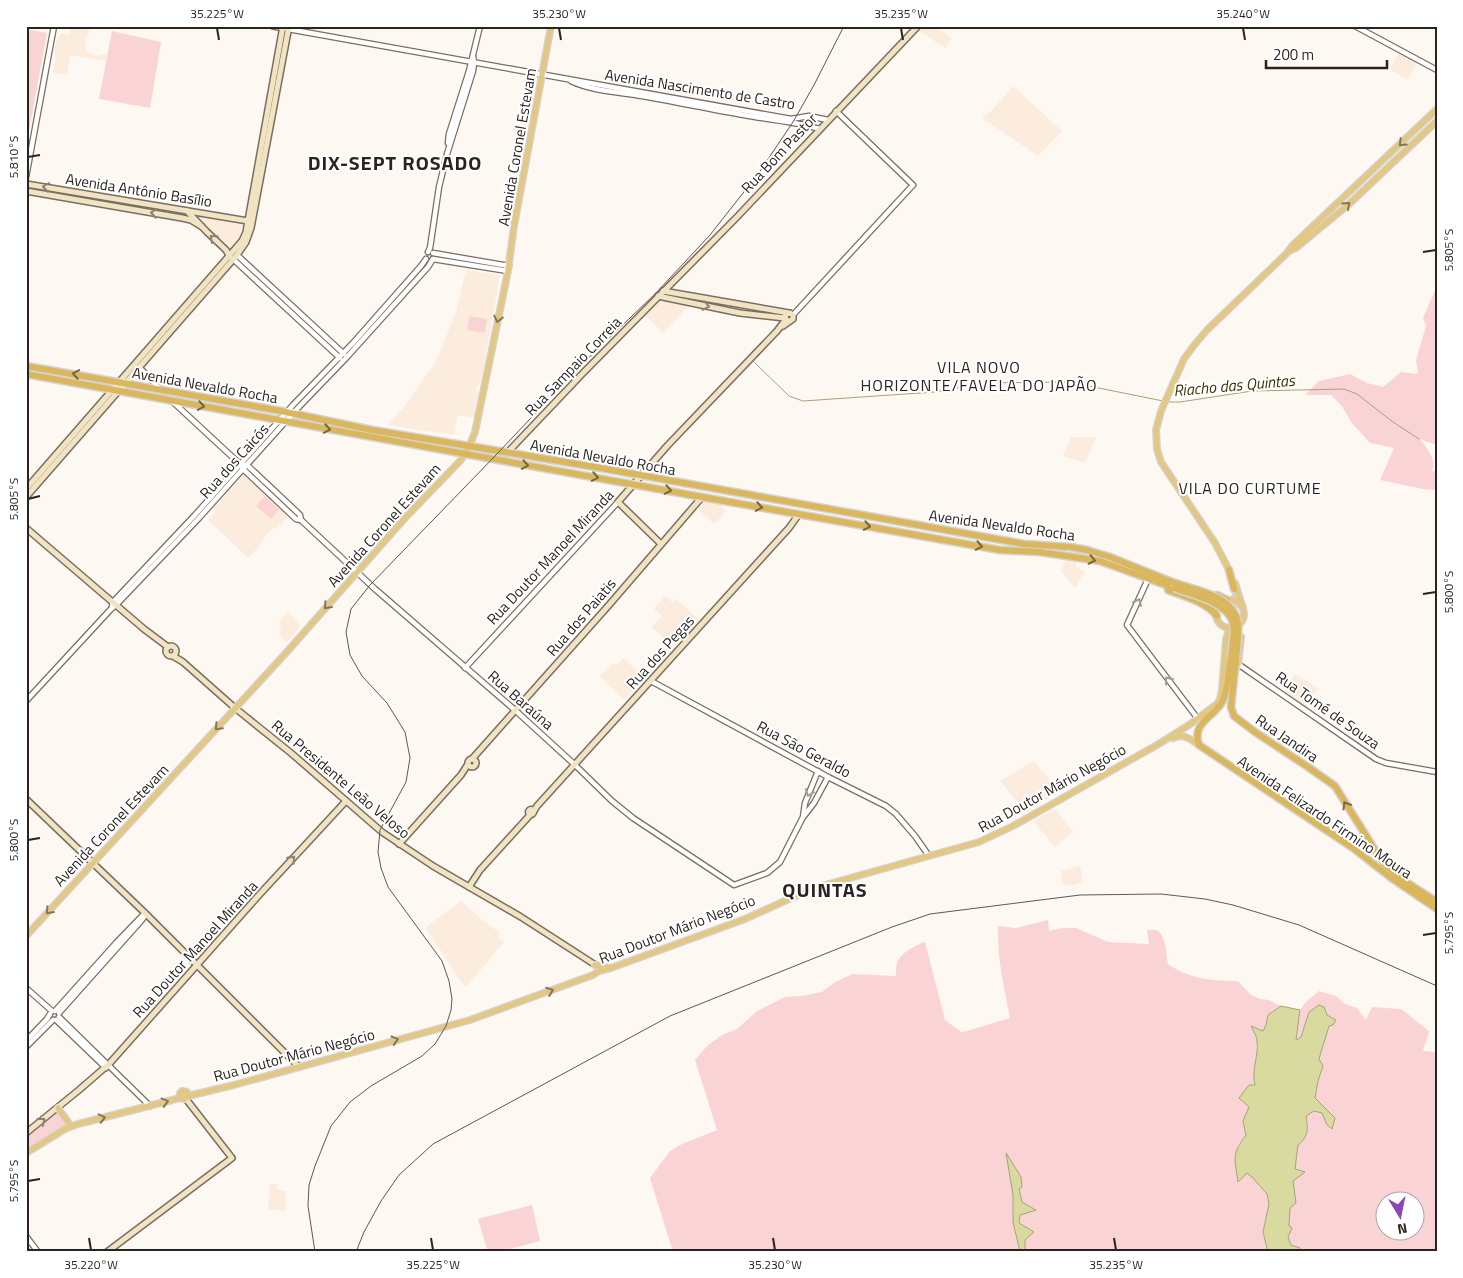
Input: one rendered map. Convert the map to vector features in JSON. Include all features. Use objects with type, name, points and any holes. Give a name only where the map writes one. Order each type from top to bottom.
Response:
[{"type":"highway","name":"Avenida Nevaldo Rocha","points":[[26,366],[290,413],[702,497],[1000,550],[1040,552],[1088,558],[1151,580]]},
{"type":"highway","name":"Avenida Nevaldo Rocha","points":[[26,374],[283,421],[467,450],[507,453],[560,461],[1024,544],[1087,550],[1104,554],[1173,585]]},
{"type":"highway","points":[[799,514],[803,508],[848,512]]},
{"type":"highway","points":[[1142,570],[1159,573],[1228,600]]},
{"type":"highway","points":[[1229,570],[1234,588]]},
{"type":"highway","points":[[1151,580],[1173,585],[1216,604],[1230,615],[1233,623],[1235,660],[1228,686],[1221,704],[1198,729],[1196,734],[1199,745]]},
{"type":"highway","points":[[1151,580],[1170,590],[1201,602],[1217,616]]},
{"type":"highway","name":"Rua Jandira","points":[[1235,660],[1231,707],[1234,716],[1335,786]]},
{"type":"highway","points":[[1224,699],[1226,669]]},
{"type":"highway","name":"Avenida Felizardo Firmino Moura","points":[[1199,745],[1353,848],[1396,881],[1437,908]]},
{"type":"highway","name":"Avenida Felizardo Firmino Moura","points":[[1335,786],[1383,863],[1403,880],[1437,902]]},
{"type":"main road","name":"Avenida Nascimento de Castro","points":[[273,26],[286,27]]},
{"type":"main road","name":"Avenida Coronel Estevam","points":[[26,936],[235,708],[467,450],[473,438],[479,413],[509,268],[521,189],[551,26]]},
{"type":"main road","name":"Rua Bom Pastor","points":[[658,296],[918,26]]},
{"type":"main road","points":[[122,383],[139,367],[233,255],[244,236],[263,150],[286,27]]},
{"type":"main road","points":[[1235,660],[1244,614],[1239,593],[1215,544],[1161,462],[1157,449],[1156,430],[1161,412],[1184,358],[1195,344],[1293,245],[1437,109]]},
{"type":"main road","points":[[1289,251],[1296,248],[1348,204],[1437,121]]},
{"type":"main road","points":[[26,498],[182,308],[246,242],[250,233],[263,150]]},
{"type":"main road","name":"Avenida Antônio Basílio","points":[[26,184],[248,221]]},
{"type":"main road","name":"Avenida Antônio Basílio","points":[[26,191],[187,219],[201,226]]},
{"type":"main road","points":[[187,211],[233,255]]},
{"type":"main road","points":[[663,291],[789,316]]},
{"type":"main road","points":[[658,296],[740,313],[789,316]]},
{"type":"main road","name":"Rua Sampaio Correia","points":[[507,453],[658,296]]},
{"type":"main road","name":"Rua Doutor Manoel Miranda","points":[[618,502],[789,316]]},
{"type":"main road","points":[[26,489],[116,390]]},
{"type":"main road","name":"Rua dos Paiatis","points":[[399,844],[463,772],[470,765],[475,765],[474,760],[479,753],[702,497]]},
{"type":"main road","points":[[618,502],[661,544]]},
{"type":"main road","name":"Rua dos Pegas","points":[[469,887],[480,870],[530,813],[789,528],[799,514]]},
{"type":"main road","points":[[26,528],[167,648],[168,655],[174,654],[174,647],[167,648]]},
{"type":"main road","points":[[1228,600],[1233,593],[1229,570]]},
{"type":"main road","points":[[1242,621],[1237,626],[1230,628],[1220,623],[1217,616],[1220,604],[1228,600],[1234,600],[1243,608]]},
{"type":"main road","name":"Rua Doutor Mário Negócio","points":[[1220,623],[1226,646]]},
{"type":"main road","name":"Rua Doutor Mário Negócio","points":[[26,1152],[70,1126],[185,1098],[470,1020],[734,923],[806,891],[990,838],[1157,745],[1217,704],[1220,699],[1226,639],[1230,628]]},
{"type":"main road","name":"Rua Presidente Leão Veloso","points":[[174,654],[382,832],[595,964]]},
{"type":"main road","name":"Rua Doutor Mário Negócio","points":[[1157,745],[1177,736],[1185,736],[1199,745]]},
{"type":"main road","points":[[26,799],[252,1018],[299,1067]]},
{"type":"main road","name":"Rua Doutor Manoel Miranda","points":[[26,1134],[107,1066],[346,800]]},
{"type":"main road","points":[[596,973],[595,964],[607,966],[607,969]]},
{"type":"main road","points":[[107,1252],[232,1158],[185,1098]]},
{"type":"main road","points":[[58,1108],[70,1126]]},
{"type":"street","points":[[26,177],[54,26]]},
{"type":"street","points":[[480,26],[472,62],[449,134],[439,187],[431,254],[509,268]]},
{"type":"street","points":[[1355,26],[1437,70]]},
{"type":"street","name":"Avenida Nascimento de Castro","points":[[286,27],[542,76],[791,119],[809,116],[828,120]]},
{"type":"street","name":"Avenida Nascimento de Castro","points":[[567,80],[583,86],[743,115],[797,122],[820,129]]},
{"type":"street","name":"Rua Doutor Manoel Miranda","points":[[789,316],[802,306],[913,185],[836,111]]},
{"type":"street","name":"Rua dos Caicós","points":[[26,701],[290,413],[428,267],[431,254],[426,254],[426,259],[421,266],[355,344]]},
{"type":"street","points":[[233,255],[343,357]]},
{"type":"street","points":[[139,367],[160,390]]},
{"type":"street","name":"Rua Baraúna","points":[[172,401],[243,466],[296,519],[301,520],[357,573],[516,711],[623,810],[734,885],[761,875],[778,865],[803,816]]},
{"type":"street","name":"Rua Doutor Manoel Miranda","points":[[465,668],[618,502]]},
{"type":"street","points":[[1151,580],[1127,625],[1198,718]]},
{"type":"street","name":"Rua Tomé de Souza","points":[[1235,660],[1376,759],[1392,764],[1437,772]]},
{"type":"street","name":"Rua São Geraldo","points":[[651,681],[891,810],[915,836],[929,856]]},
{"type":"street","points":[[803,816],[805,803],[818,771]]},
{"type":"street","points":[[803,816],[814,803],[828,777]]},
{"type":"street","points":[[26,1047],[116,943],[145,913]]},
{"type":"street","points":[[26,988],[150,1106]]},
{"type":"street","points":[[26,1041],[53,1014]]},
{"type":"street","points":[[26,1236],[37,1252]]},
{"type":"shaded area","points":[[71,26],[89,26],[85,44],[86,50],[96,56],[107,54],[106,61],[70,55],[67,75],[53,73],[56,42],[61,34],[69,35]]},
{"type":"shaded area","points":[[922,26],[935,26],[952,38],[945,48],[918,30]]},
{"type":"shaded area","points":[[26,29],[47,33],[28,136],[26,136]]},
{"type":"shaded area","points":[[112,31],[161,42],[150,108],[99,99]]},
{"type":"shaded area","points":[[1400,51],[1418,61],[1408,80],[1390,69]]},
{"type":"shaded area","points":[[1013,86],[1062,131],[1038,156],[982,118],[992,110]]},
{"type":"shaded area","points":[[198,214],[243,223],[239,239],[232,248],[195,218]]},
{"type":"shaded area","points":[[466,270],[500,275],[481,382],[475,390],[479,393],[474,418],[458,415],[454,435],[387,425],[402,409],[436,362],[456,312]]},
{"type":"shaded area","points":[[1437,286],[1437,445],[1420,439],[1432,458],[1432,471],[1437,472],[1437,490],[1422,489],[1380,480],[1394,448],[1370,443],[1331,395],[1305,395],[1319,381],[1350,374],[1367,383],[1383,387],[1401,372],[1416,374],[1418,372],[1416,360],[1426,326],[1423,318]]},
{"type":"shaded area","points":[[660,298],[688,306],[664,333],[644,315]]},
{"type":"shaded area","points":[[469,316],[487,319],[485,333],[467,330]]},
{"type":"shaded area","points":[[1071,437],[1096,437],[1085,463],[1063,456]]},
{"type":"shaded area","points":[[244,474],[288,517],[277,528],[273,528],[248,558],[208,520],[216,511],[213,509]]},
{"type":"shaded area","points":[[265,496],[279,510],[271,519],[256,506]]},
{"type":"shaded area","points":[[706,500],[724,504],[721,507],[726,511],[714,524],[698,510]]},
{"type":"shaded area","points":[[1067,557],[1077,559],[1076,567],[1085,571],[1075,588],[1061,571]]},
{"type":"shaded area","points":[[665,596],[673,603],[676,599],[699,620],[689,627],[690,629],[674,647],[651,627],[662,616],[654,609]]},
{"type":"shaded area","points":[[288,612],[301,626],[287,642],[279,635],[281,625],[279,622]]},
{"type":"shaded area","points":[[623,658],[645,678],[625,700],[600,677],[611,664],[618,664]]},
{"type":"shaded area","points":[[1295,674],[1318,688],[1307,707],[1284,691]]},
{"type":"shaded area","points":[[1034,761],[1059,792],[1026,812],[1000,781]]},
{"type":"shaded area","points":[[1055,809],[1073,832],[1055,847],[1033,821]]},
{"type":"shaded area","points":[[1080,866],[1083,883],[1069,886],[1069,884],[1063,885],[1061,871]]},
{"type":"shaded area","points":[[461,901],[500,933],[497,937],[504,942],[466,987],[459,980],[425,928]]},
{"type":"shaded area","points":[[1048,920],[1049,931],[1062,928],[1076,928],[1108,942],[1149,944],[1147,930],[1156,930],[1162,935],[1164,940],[1168,964],[1176,969],[1202,978],[1238,981],[1251,995],[1269,1000],[1281,1006],[1268,1015],[1263,1031],[1252,1027],[1257,1039],[1255,1085],[1245,1102],[1249,1107],[1243,1121],[1246,1135],[1238,1145],[1238,1182],[1247,1173],[1267,1194],[1269,1204],[1263,1232],[1268,1252],[1026,1252],[1020,1215],[1035,1209],[1022,1202],[1007,1155],[1013,1195],[1013,1222],[1020,1252],[673,1252],[650,1178],[670,1151],[717,1130],[695,1060],[708,1045],[722,1035],[737,1029],[757,1011],[785,997],[822,992],[835,982],[853,974],[896,976],[897,963],[901,956],[913,947],[925,942],[945,1020],[961,1032],[1010,1018],[1000,961],[998,926],[1016,928]]},
{"type":"shaded area","points":[[1319,991],[1336,996],[1345,1004],[1357,1008],[1366,1020],[1372,1007],[1401,1009],[1429,1031],[1423,1051],[1437,1052],[1437,1252],[1298,1252],[1300,1248],[1291,1245],[1288,1237],[1291,1229],[1289,1226],[1290,1208],[1296,1203],[1292,1181],[1304,1172],[1295,1169],[1298,1145],[1306,1116],[1314,1111],[1322,1113],[1327,1125],[1331,1129],[1335,1118],[1315,1098],[1323,1066],[1319,1060],[1329,1026],[1309,1012],[1301,1037],[1295,1040],[1300,1010]]},
{"type":"shaded area","points":[[1319,1005],[1324,1007],[1327,1015],[1336,1020],[1333,1025],[1329,1026],[1319,1059],[1323,1066],[1315,1098],[1335,1118],[1332,1129],[1327,1125],[1322,1113],[1314,1111],[1306,1116],[1307,1132],[1298,1145],[1295,1169],[1305,1172],[1293,1181],[1296,1203],[1290,1208],[1289,1226],[1292,1228],[1288,1237],[1291,1245],[1300,1248],[1298,1252],[1268,1252],[1263,1232],[1269,1204],[1267,1194],[1247,1173],[1238,1182],[1235,1162],[1238,1147],[1246,1135],[1243,1121],[1249,1107],[1239,1098],[1249,1085],[1255,1085],[1257,1041],[1251,1026],[1263,1031],[1268,1015],[1281,1006],[1300,1010],[1296,1040],[1301,1037],[1309,1012]]},
{"type":"shaded area","points":[[58,1110],[68,1126],[26,1148],[26,1135]]},
{"type":"shaded area","points":[[1006,1153],[1021,1177],[1022,1187],[1019,1189],[1022,1202],[1036,1210],[1020,1215],[1019,1223],[1034,1232],[1025,1240],[1026,1252],[1020,1252],[1013,1222],[1013,1195]]},
{"type":"shaded area","points":[[270,1184],[278,1184],[277,1190],[286,1191],[285,1211],[268,1209]]},
{"type":"shaded area","points":[[532,1205],[540,1241],[498,1252],[488,1252],[478,1219]]},
{"type":"waterway","name":"Riacho das Quintas","points":[[754,362],[789,396],[803,401],[935,392],[986,383],[1069,382],[1163,401]]},
{"type":"waterway","name":"Riacho das Quintas","points":[[1167,402],[1180,402],[1252,391],[1344,389],[1357,394],[1393,422],[1419,439]]},
{"type":"tunnel","points":[[1234,589],[1236,608],[1234,617]]},
{"type":"tunnel","points":[[1226,669],[1232,627]]},
{"type":"tram line","points":[[315,1252],[308,1206],[309,1185],[331,1126],[350,1102],[371,1086],[422,1056],[435,1044],[446,1026],[452,999],[449,981],[442,961],[388,887],[381,868],[378,852],[380,830],[406,782],[410,758],[405,732],[387,703],[362,676],[350,655],[346,632],[351,609],[370,585],[580,366],[656,293],[710,235],[758,174],[793,122],[844,26]]},
{"type":"tram line","points":[[356,1252],[364,1232],[381,1201],[399,1175],[433,1144],[670,1016],[892,927],[930,914],[1080,895],[1161,894],[1205,899],[1233,905],[1299,925],[1437,986]]},
{"type":"district","name":"DIX-SEPT ROSADO","points":[[395,162]]},
{"type":"district","name":"VILA NOVO HORIZONTE/FAVELA DO JAPÃO","points":[[979,376]]},
{"type":"district","name":"VILA DO CURTUME","points":[[1250,488]]},
{"type":"district","name":"QUINTAS","points":[[825,889]]}]
